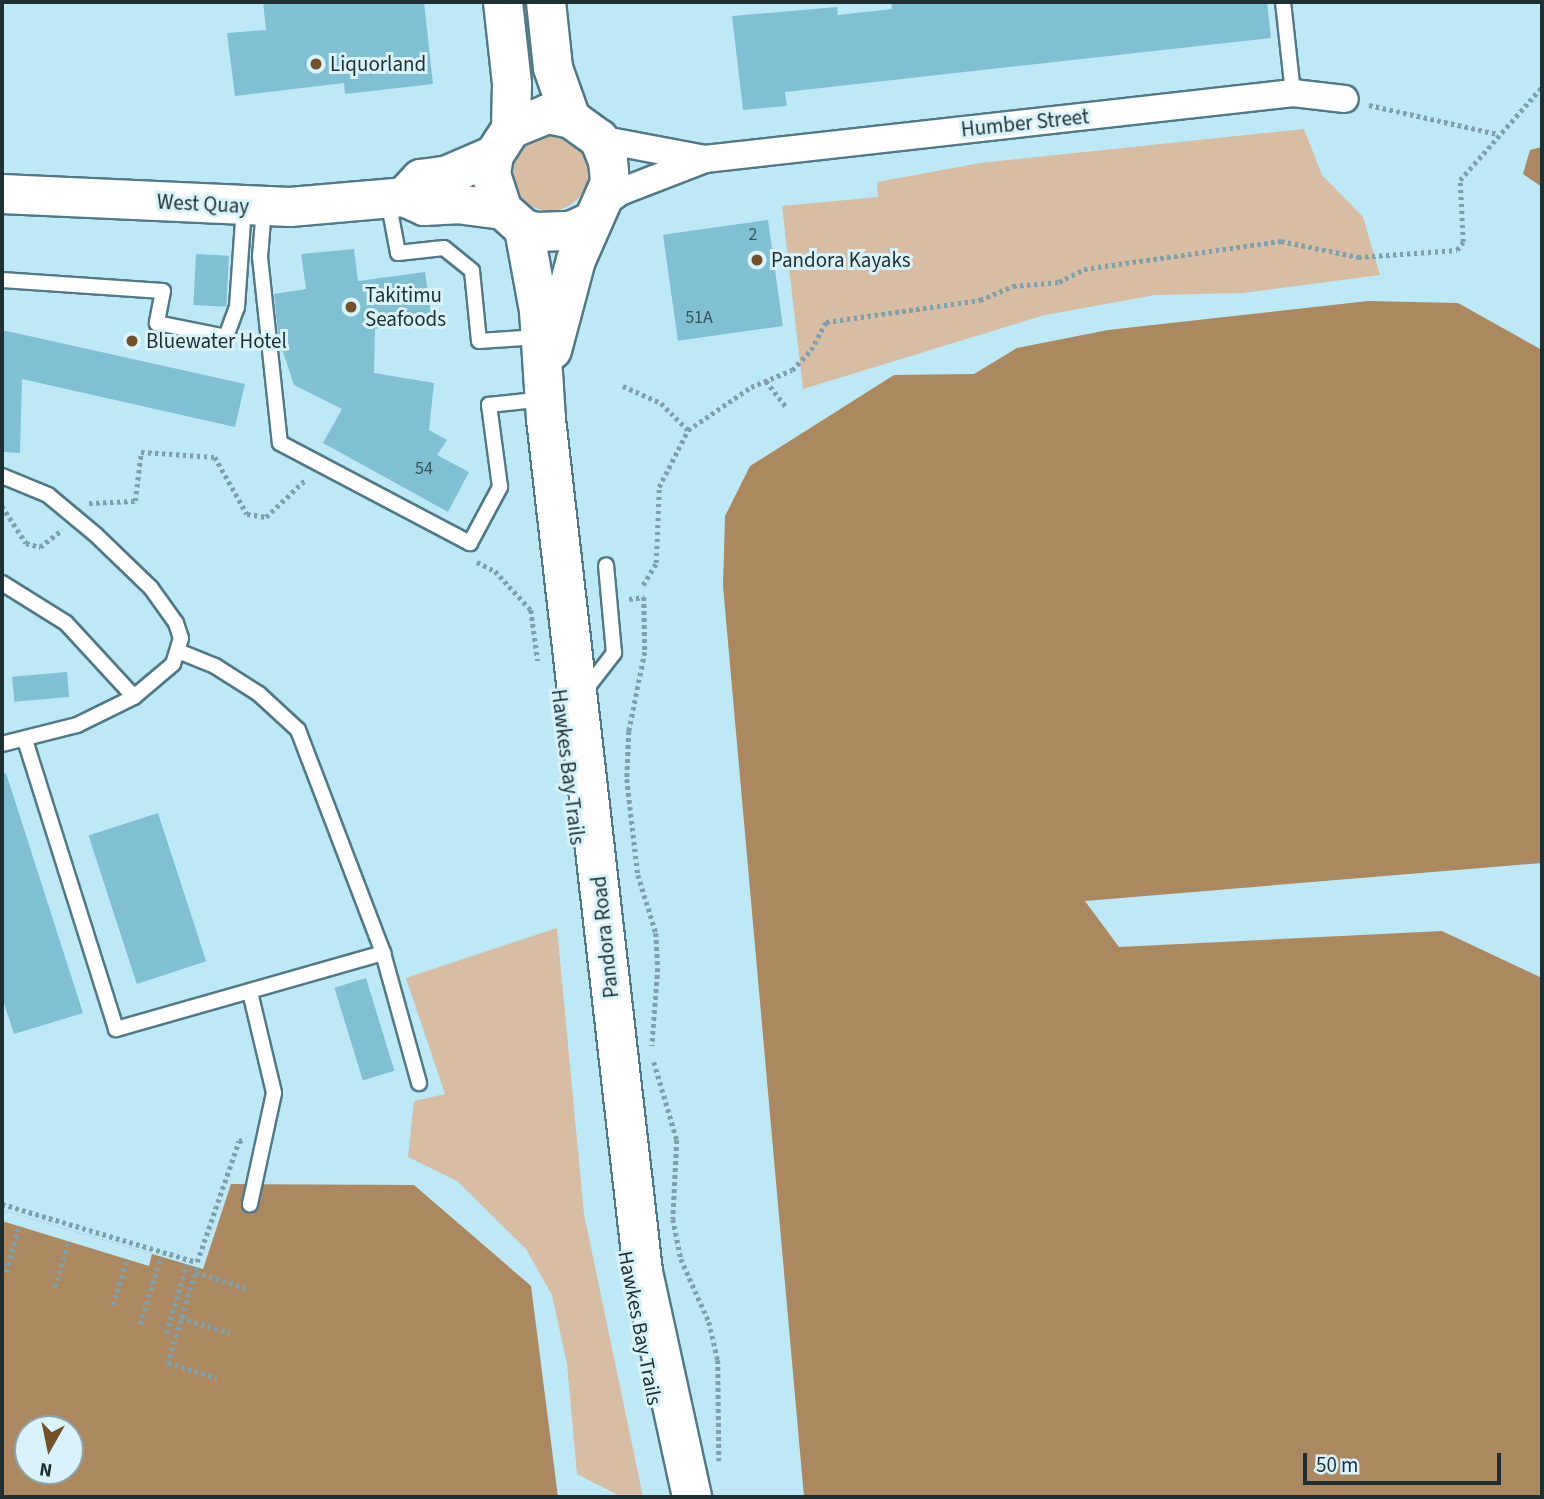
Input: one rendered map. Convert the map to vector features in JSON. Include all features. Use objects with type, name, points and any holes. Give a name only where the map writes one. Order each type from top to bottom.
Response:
[{"type":"main road","points":[[503,2],[512,84],[494,193],[513,219],[551,234],[596,213]]},
{"type":"main road","points":[[544,369],[596,213],[610,183],[608,160],[585,129],[553,68],[546,2]]},
{"type":"main road","points":[[396,197],[421,179],[448,175],[548,114],[585,129]]},
{"type":"main road","name":"West Quay","points":[[2,194],[254,207],[396,197],[424,206],[457,204],[513,219]]},
{"type":"main road","name":"Pandora Road","points":[[513,219],[544,369],[578,699],[643,1272],[692,1497]]},
{"type":"street","name":"Humber Street","points":[[596,213],[620,192],[667,177],[705,159],[1293,93],[1345,99]]},
{"type":"street","name":"Humber Street","points":[[585,129],[705,159]]},
{"type":"lane","points":[[1283,2],[1293,93]]},
{"type":"lane","points":[[396,197],[398,253],[444,248],[472,271],[479,341],[544,369]]},
{"type":"lane","points":[[254,207],[280,443],[470,543],[499,487],[489,405],[544,369]]},
{"type":"lane","points":[[2,279],[163,291],[157,323],[226,337],[237,307],[254,207]]},
{"type":"lane","points":[[2,476],[48,495],[151,588],[176,623],[178,651],[159,681],[134,697],[77,725],[2,744]]},
{"type":"lane","points":[[578,699],[614,653],[606,565]]},
{"type":"lane","points":[[2,583],[66,623],[134,697]]},
{"type":"lane","points":[[178,651],[215,666],[259,694],[298,730],[383,953],[419,1083]]},
{"type":"lane","points":[[25,740],[116,1029],[383,953]]},
{"type":"lane","points":[[250,992],[274,1093],[250,1205]]},
{"type":"path","points":[[643,585],[656,564],[659,487],[688,430],[716,408],[792,370],[811,351],[826,322],[980,300],[1013,286],[1059,282],[1084,269],[1281,241],[1359,257],[1457,250],[1463,242],[1460,180],[1542,87]]},
{"type":"path","points":[[1345,99],[1498,134]]},
{"type":"path","points":[[766,381],[787,408]]},
{"type":"path","points":[[623,386],[661,403],[688,430]]},
{"type":"path","points":[[85,503],[135,501],[141,452],[215,457],[247,514],[266,517],[307,479],[319,484]]},
{"type":"path","points":[[2,506],[26,543],[40,547],[61,531]]},
{"type":"path","name":"Hawkes Bay Trails","points":[[470,558],[495,571],[531,610],[539,666]]},
{"type":"path","points":[[620,600],[644,597],[645,652],[629,731],[629,825],[656,933],[658,968],[652,1056],[677,1140],[673,1219],[681,1259],[709,1322],[718,1360],[719,1470]]},
{"type":"path","points":[[2,1204],[197,1262],[239,1141],[267,1133]]},
{"type":"path","points":[[6,1272],[19,1226]]},
{"type":"path","points":[[55,1287],[68,1241]]},
{"type":"path","points":[[140,1325],[161,1256]]},
{"type":"path","points":[[114,1305],[127,1259]]},
{"type":"path","points":[[166,1333],[187,1264]]},
{"type":"path","points":[[217,1378],[168,1363],[196,1269],[245,1288]]},
{"type":"path","points":[[181,1318],[230,1333]]},
{"type":"shaded area","points":[[515,2],[535,2],[535,50],[515,50]]},
{"type":"shaded area","points":[[1304,129],[1322,175],[1363,217],[1380,275],[1243,293],[1155,295],[1045,315],[803,389],[782,206],[878,197],[877,182],[980,163]]},
{"type":"shaded area","points":[[543,135],[557,135],[571,141],[582,152],[588,173],[585,188],[577,200],[557,211],[543,211],[529,205],[518,194],[512,180],[512,166],[518,152],[529,141]]},
{"type":"shaded area","points":[[1542,147],[1542,187],[1523,174],[1530,150]]},
{"type":"shaded area","points":[[1368,301],[1458,303],[1542,350],[1542,863],[1085,901],[1119,947],[1442,931],[1542,978],[1542,1497],[804,1497],[723,586],[725,516],[750,466],[894,375],[974,374],[1017,348],[1108,330]]},
{"type":"shaded area","points":[[557,928],[584,1214],[643,1497],[622,1497],[577,1474],[567,1364],[552,1295],[526,1249],[457,1181],[408,1157],[414,1101],[445,1094],[406,978]]},
{"type":"shaded area","points":[[231,1184],[414,1185],[531,1286],[558,1497],[2,1497],[2,1210],[203,1269]]},
{"type":"pier","points":[[2,1210],[152,1254],[149,1266],[2,1221]]},
{"type":"building","points":[[263,2],[424,2],[433,84],[345,94],[344,83],[235,96],[227,33],[266,30]]},
{"type":"building","points":[[891,2],[1267,2],[1271,38],[785,92],[787,106],[743,110],[732,16],[837,7],[838,15],[892,9]]},
{"type":"building","points":[[768,220],[783,326],[678,341],[663,235]]},
{"type":"building","points":[[354,249],[358,281],[425,272],[432,319],[375,329],[374,373],[434,383],[429,430],[447,440],[437,455],[469,472],[448,512],[323,443],[342,409],[294,385],[279,340],[274,294],[306,289],[301,254]]},
{"type":"building","points":[[196,254],[229,256],[226,307],[193,305]]},
{"type":"building","points":[[2,330],[245,384],[235,427],[22,379],[20,453],[2,452]]},
{"type":"building","points":[[67,672],[69,697],[14,702],[12,677]]},
{"type":"building","points":[[6,773],[83,1013],[14,1034],[2,997],[2,774]]},
{"type":"building","points":[[158,813],[206,961],[137,984],[89,836]]},
{"type":"building","points":[[366,978],[394,1071],[363,1080],[334,988]]},
{"type":"place","name":"Liquorland","points":[[316,64]]},
{"type":"place","name":"Pandora Kayaks","points":[[757,260]]},
{"type":"place","name":"Takitimu Seafoods","points":[[351,307]]},
{"type":"place","name":"Bluewater Hotel","points":[[132,341]]}]
